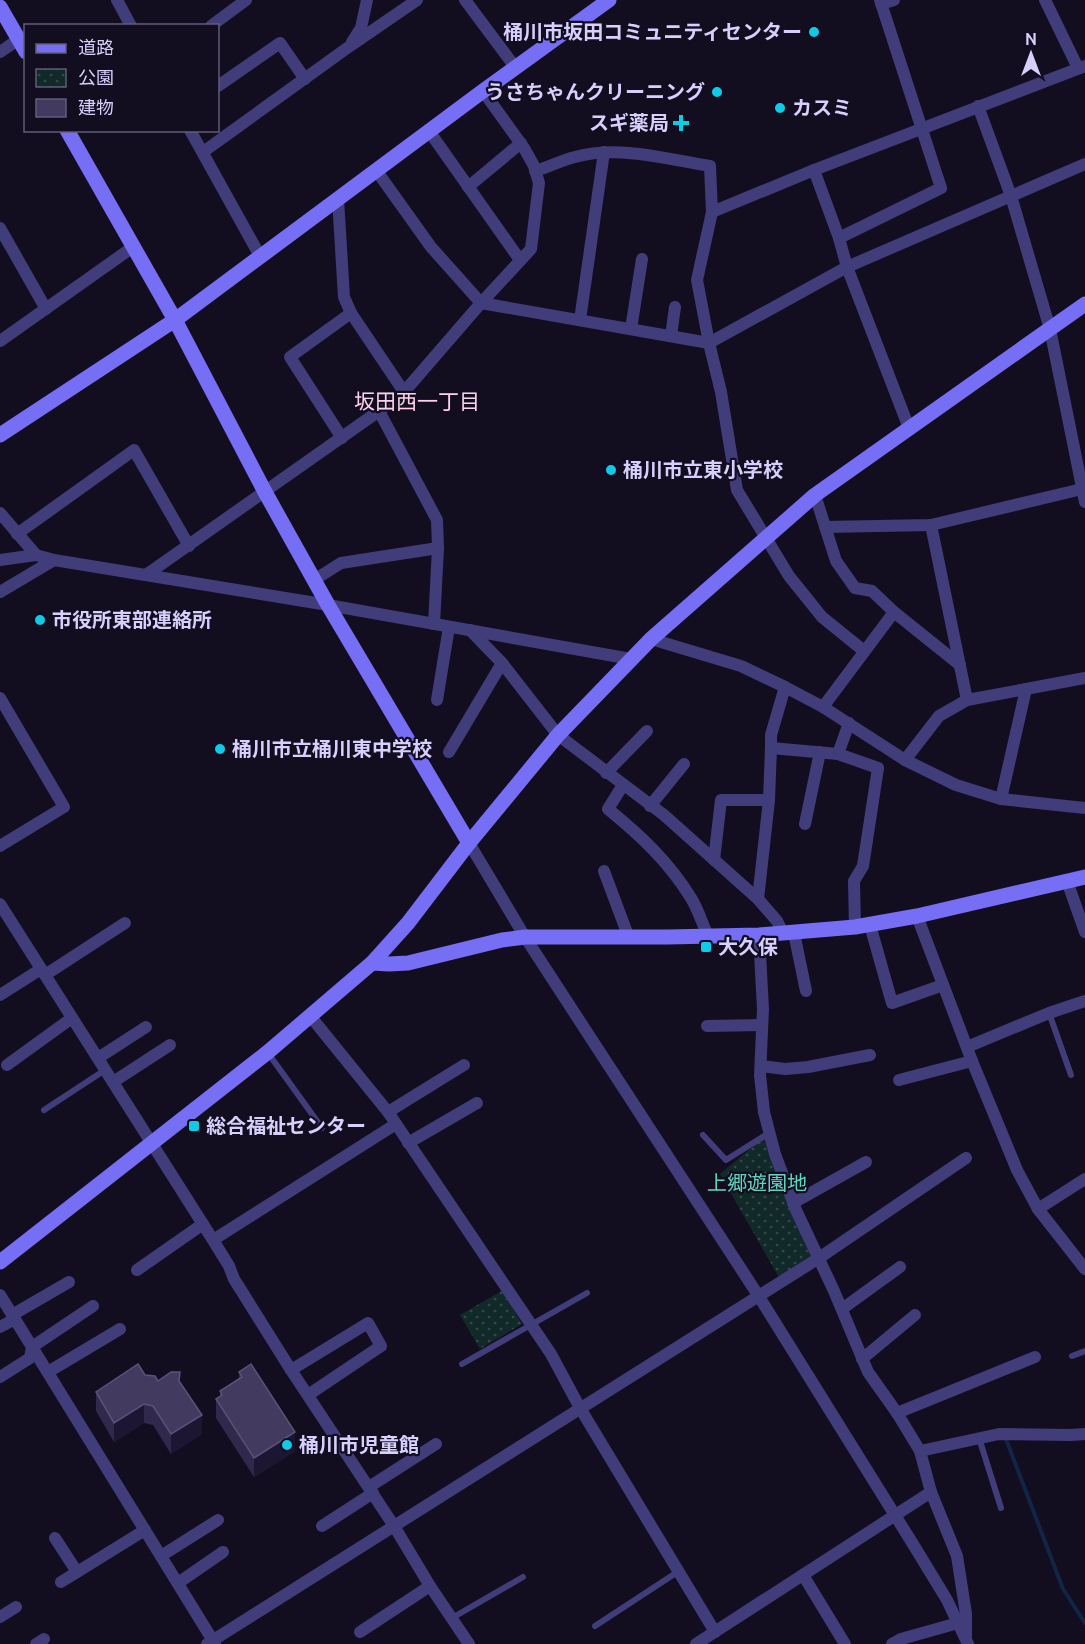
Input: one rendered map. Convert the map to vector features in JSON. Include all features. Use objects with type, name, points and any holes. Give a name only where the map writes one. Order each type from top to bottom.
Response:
[{"type":"street","points":[[117,0],[130,24]]},
{"type":"street","points":[[214,24],[246,0]]},
{"type":"street","points":[[350,46],[361,28],[367,0]]},
{"type":"street","points":[[203,152],[417,0]]},
{"type":"street","points":[[465,0],[515,67]]},
{"type":"street","points":[[0,435],[175,320],[515,67],[609,0]]},
{"type":"street","points":[[839,238],[941,188],[881,2],[894,0]]},
{"type":"street","points":[[712,212],[814,170],[1082,67],[1045,0]]},
{"type":"street","points":[[0,7],[22,46],[0,52]]},
{"type":"street","points":[[219,85],[280,43],[305,79]]},
{"type":"street","points":[[146,574],[189,546],[404,392],[531,249],[538,183],[536,171],[521,143],[483,91]]},
{"type":"street","points":[[978,106],[1011,196],[1050,329],[1081,459],[1085,502]]},
{"type":"street","points":[[429,131],[520,260]]},
{"type":"street","points":[[68,132],[175,320],[265,492],[328,605],[469,843],[525,937],[758,1295],[947,1600],[967,1641]]},
{"type":"street","points":[[191,132],[260,256]]},
{"type":"street","points":[[468,187],[521,143]]},
{"type":"street","points":[[536,171],[575,157],[604,152],[623,152],[710,166],[712,212],[697,280],[721,392],[737,490],[789,576],[822,617],[864,651]]},
{"type":"street","points":[[580,320],[604,152]]},
{"type":"street","points":[[376,170],[431,247],[481,303],[709,343],[847,267],[1085,164]]},
{"type":"street","points":[[814,170],[847,267],[909,428]]},
{"type":"street","points":[[338,198],[344,297],[351,313],[404,392]]},
{"type":"street","points":[[0,228],[46,309]]},
{"type":"street","points":[[0,341],[134,247]]},
{"type":"street","points":[[630,329],[642,259]]},
{"type":"street","points":[[0,1262],[268,1052],[372,963],[408,923],[469,843],[558,735],[651,639],[766,537],[815,495],[1085,304]]},
{"type":"street","points":[[671,336],[675,307]]},
{"type":"street","points":[[342,438],[290,357],[351,313]]},
{"type":"street","points":[[379,411],[437,520],[438,548],[434,624]]},
{"type":"street","points":[[17,534],[134,450],[189,546]]},
{"type":"street","points":[[825,527],[932,525],[1082,489]]},
{"type":"street","points":[[815,495],[836,561],[855,588],[872,591],[894,612],[960,665]]},
{"type":"street","points":[[0,513],[36,555]]},
{"type":"street","points":[[932,525],[967,700]]},
{"type":"street","points":[[314,580],[341,563],[438,548]]},
{"type":"street","points":[[0,560],[36,555],[54,560],[328,605],[631,659]]},
{"type":"street","points":[[0,592],[54,560]]},
{"type":"street","points":[[824,707],[894,612]]},
{"type":"street","points":[[437,700],[449,627]]},
{"type":"street","points":[[470,630],[502,663],[558,735],[664,815],[758,899],[788,933],[806,991]]},
{"type":"street","points":[[651,639],[741,666],[785,687],[824,707],[905,760],[956,785],[1001,799],[1085,808]]},
{"type":"street","points":[[449,752],[502,663]]},
{"type":"street","points":[[905,760],[939,716],[967,700],[1085,678]]},
{"type":"street","points":[[758,899],[769,800],[771,735],[785,687]]},
{"type":"street","points":[[1001,799],[1026,689]]},
{"type":"street","points":[[0,698],[64,807],[0,846]]},
{"type":"street","points":[[838,754],[849,723]]},
{"type":"street","points":[[606,773],[647,731]]},
{"type":"street","points":[[771,748],[838,754],[878,768],[863,866],[854,881],[855,927]]},
{"type":"street","points":[[806,824],[820,752]]},
{"type":"street","points":[[650,806],[684,764]]},
{"type":"street","points":[[623,785],[608,809],[636,832],[664,860],[691,898],[708,936]]},
{"type":"street","points":[[714,860],[721,800],[769,800]]},
{"type":"street","points":[[604,871],[629,938]]},
{"type":"street","points":[[372,963],[408,963],[491,942],[525,937],[629,938],[759,935],[855,927],[917,916],[1085,877]]},
{"type":"street","points":[[1067,881],[1085,932]]},
{"type":"street","points":[[0,904],[4,921],[43,972],[213,1240],[234,1279],[291,1370],[371,1490],[468,1644]]},
{"type":"street","points":[[917,916],[1006,1146],[1038,1209],[1085,1269]]},
{"type":"street","points":[[0,995],[125,923]]},
{"type":"street","points":[[870,925],[892,1003],[943,985]]},
{"type":"street","points":[[759,935],[763,1009],[761,1066],[764,1112],[774,1154],[793,1203],[868,1372],[920,1451],[931,1492],[957,1556],[966,1614],[967,1641]]},
{"type":"street","points":[[967,1047],[1049,1013],[1085,1001]]},
{"type":"street","points":[[311,1017],[388,1112],[551,1354],[580,1408],[715,1632]]},
{"type":"street","points":[[7,1065],[72,1018]]},
{"type":"street","points":[[707,1026],[762,1025]]},
{"type":"street","points":[[98,1058],[146,1027]]},
{"type":"street","points":[[113,1082],[170,1045]]},
{"type":"street","points":[[761,1066],[785,1069],[808,1067],[870,1055]]},
{"type":"street","points":[[899,1080],[972,1061]]},
{"type":"street","points":[[388,1112],[464,1065]]},
{"type":"street","points":[[408,1143],[477,1103]]},
{"type":"street","points":[[213,1240],[396,1124]]},
{"type":"street","points":[[0,1295],[178,1583],[212,1643],[819,1258],[966,1158]]},
{"type":"street","points":[[793,1203],[866,1162]]},
{"type":"street","points":[[1038,1209],[1083,1184]]},
{"type":"street","points":[[137,1270],[203,1224]]},
{"type":"street","points":[[842,1309],[900,1267]]},
{"type":"street","points":[[0,1328],[13,1317],[69,1282]]},
{"type":"street","points":[[0,1377],[30,1358],[32,1347],[93,1306]]},
{"type":"street","points":[[862,1359],[915,1315]]},
{"type":"street","points":[[291,1370],[368,1323],[381,1346],[308,1395]]},
{"type":"street","points":[[48,1372],[120,1329]]},
{"type":"street","points":[[897,1413],[1035,1357]]},
{"type":"street","points":[[920,1451],[999,1434],[1085,1434]]},
{"type":"street","points":[[322,1526],[436,1444]]},
{"type":"street","points":[[696,1644],[931,1492]]},
{"type":"street","points":[[161,1556],[218,1520]]},
{"type":"street","points":[[61,1582],[145,1530]]},
{"type":"street","points":[[55,1538],[77,1572]]},
{"type":"street","points":[[178,1583],[223,1552]]},
{"type":"street","points":[[803,1575],[845,1644]]},
{"type":"street","points":[[360,1632],[430,1586]]},
{"type":"street","points":[[0,1617],[16,1607]]},
{"type":"street","points":[[892,1644],[900,1639],[958,1623]]},
{"type":"lane","points":[[1049,1013],[1071,1075]]},
{"type":"lane","points":[[268,1052],[322,1128]]},
{"type":"lane","points":[[44,1110],[105,1070]]},
{"type":"lane","points":[[703,1135],[726,1160],[769,1133]]},
{"type":"lane","points":[[462,1364],[587,1293]]},
{"type":"lane","points":[[1072,1356],[1085,1351]]},
{"type":"lane","points":[[979,1438],[1001,1508]]},
{"type":"lane","points":[[595,1626],[679,1571]]},
{"type":"lane","points":[[452,1619],[523,1577]]},
{"type":"green space","name":"上郷遊園地","points":[[769,1133],[819,1258],[781,1281],[720,1174]]},
{"type":"green space","points":[[503,1290],[522,1324],[480,1349],[460,1315]]},
{"type":"building","points":[[138,1364],[145,1375],[155,1376],[158,1381],[171,1372],[180,1372],[179,1381],[202,1415],[171,1434],[153,1406],[144,1404],[114,1423],[96,1392]]},
{"type":"building","points":[[251,1364],[295,1432],[254,1458],[216,1399],[222,1395],[220,1391],[242,1377],[239,1372]]},
{"type":"waterway","points":[[1006,1439],[1063,1589],[1085,1623]]},
{"type":"place","name":"桶川市坂田コミュニティセンター","points":[[814,32]]},
{"type":"place","name":"うさちゃんクリーニング","points":[[717,92]]},
{"type":"place","name":"カスミ","points":[[780,108]]},
{"type":"place","name":"スギ薬局","points":[[681,123]]},
{"type":"place","name":"桶川市立東小学校","points":[[611,470]]},
{"type":"place","name":"市役所東部連絡所","points":[[40,620]]},
{"type":"place","name":"桶川市立桶川東中学校","points":[[220,749]]},
{"type":"place","name":"大久保","points":[[706,947]]},
{"type":"place","name":"総合福祉センター","points":[[194,1126]]},
{"type":"place","name":"桶川市児童館","points":[[287,1445]]},
{"type":"district","name":"坂田西一丁目","points":[[417,402]]}]
